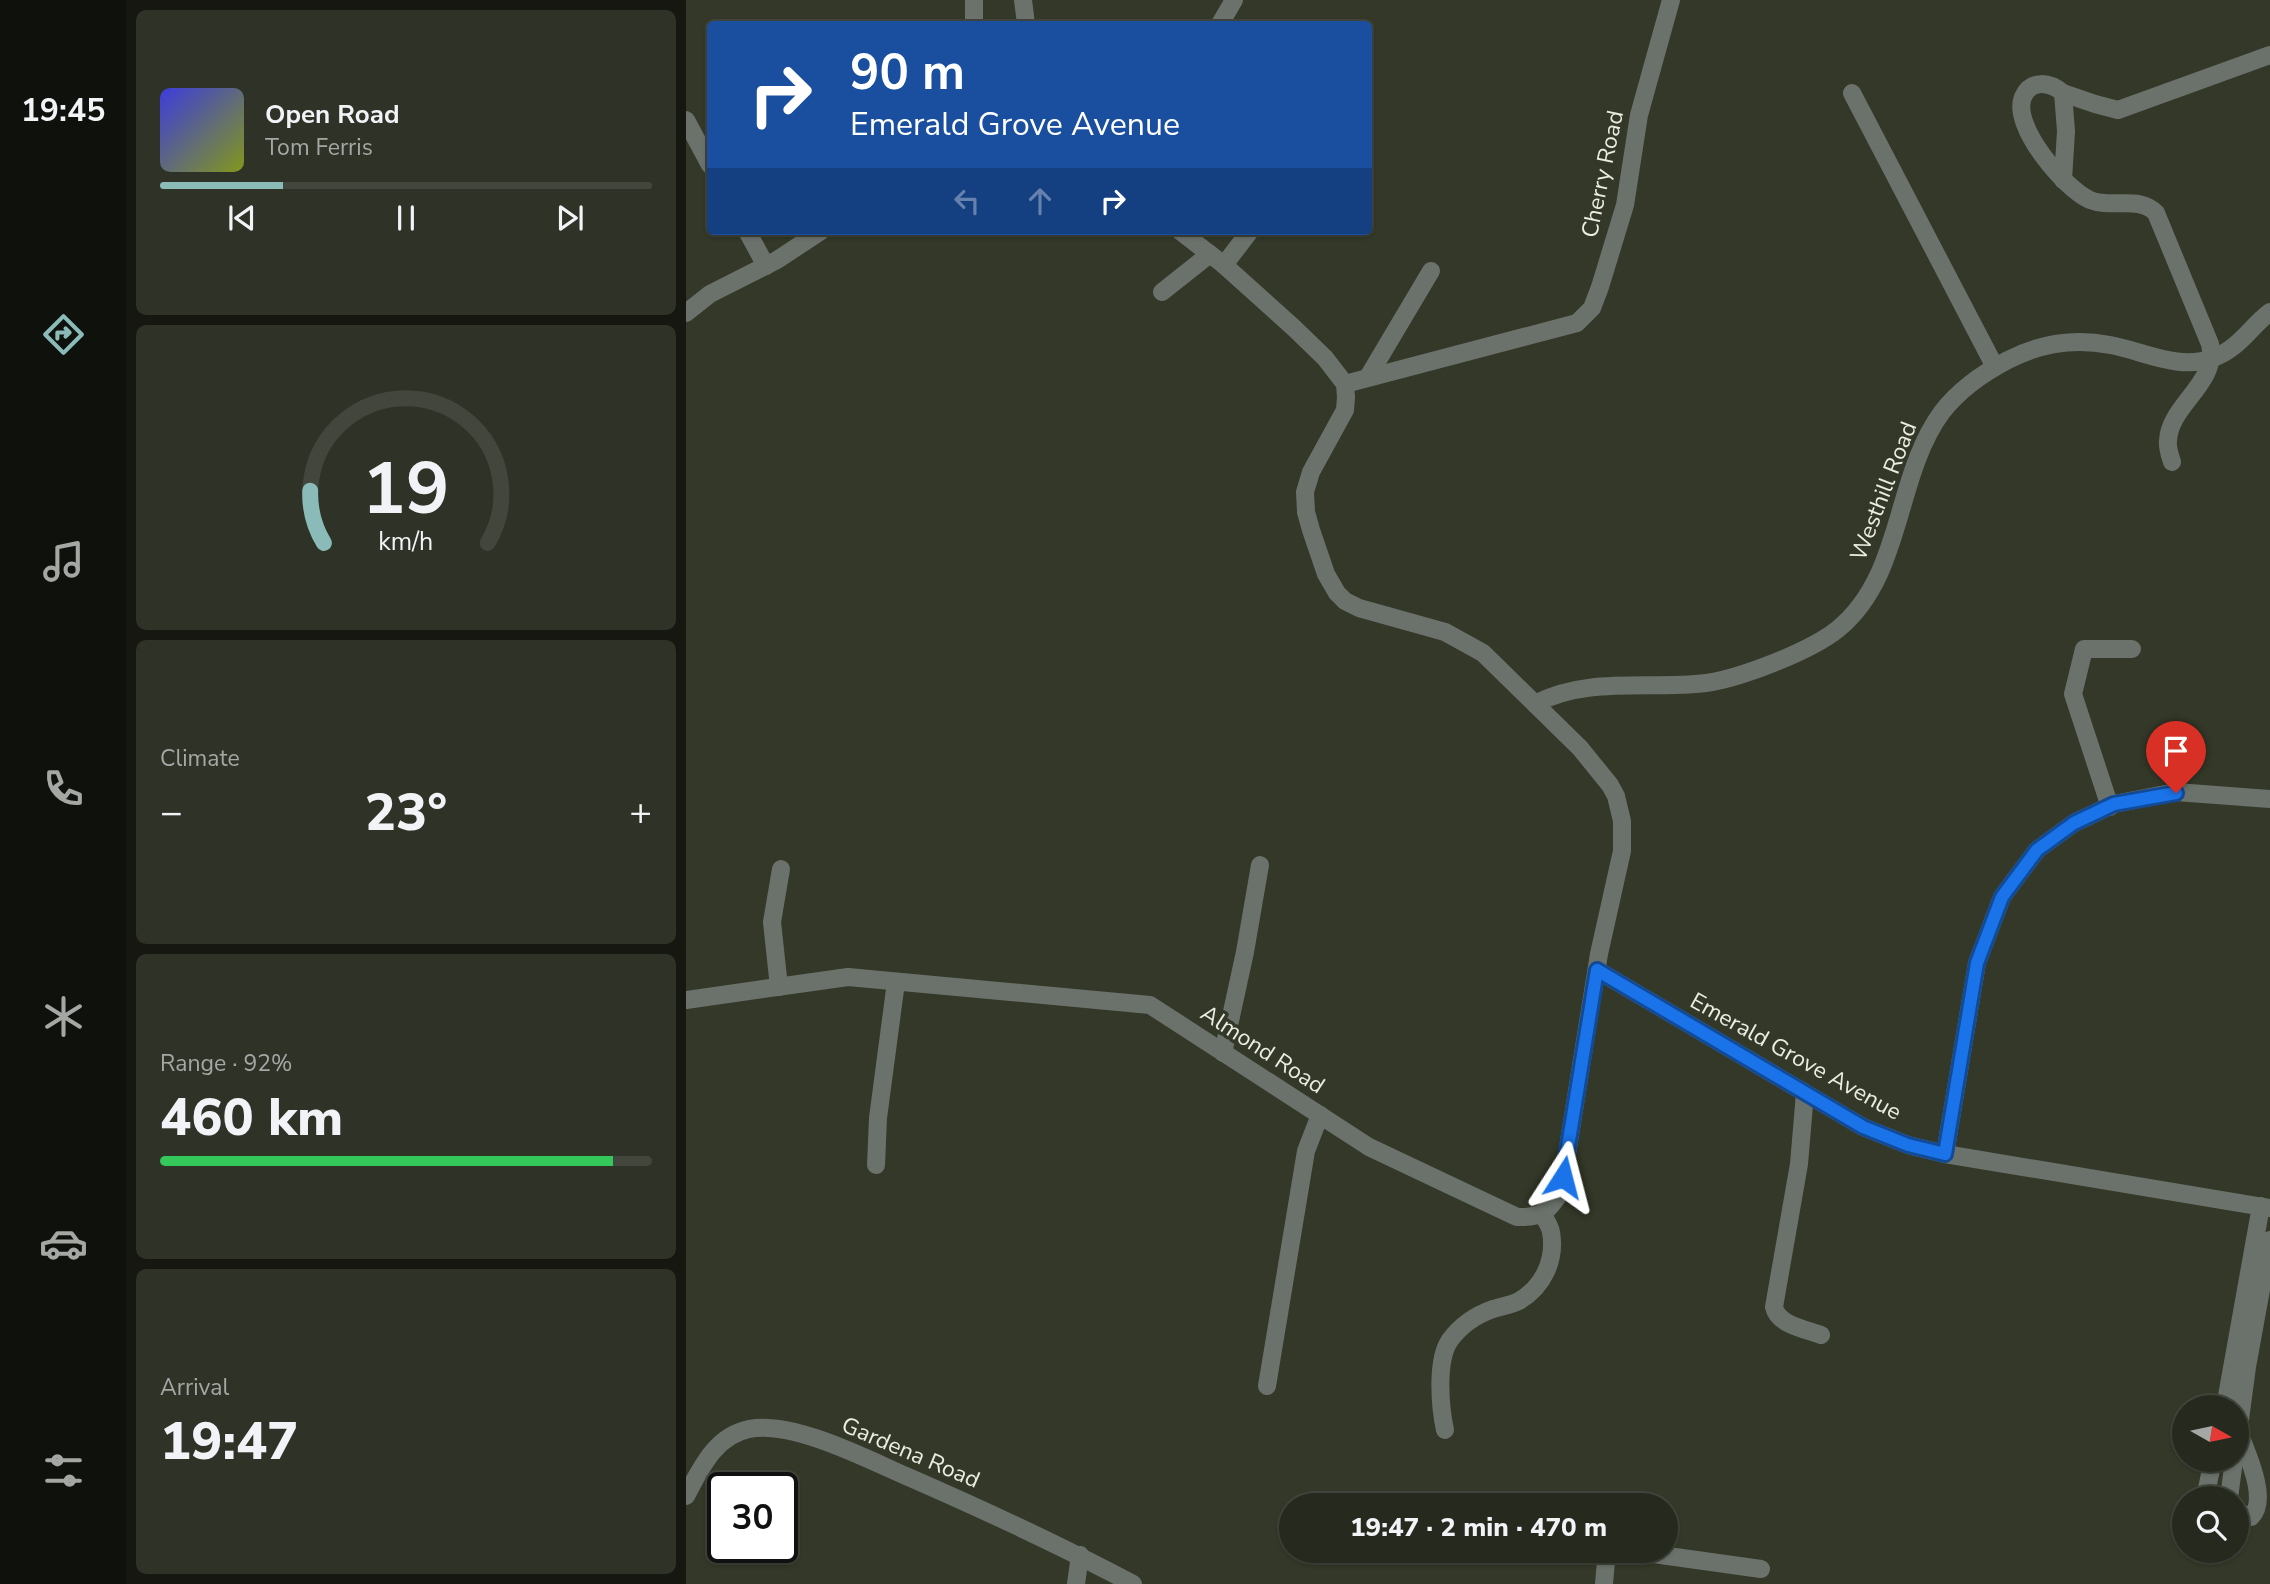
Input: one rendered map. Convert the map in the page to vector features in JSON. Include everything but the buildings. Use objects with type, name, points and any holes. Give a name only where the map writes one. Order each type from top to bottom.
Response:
[{"type":"street","points":[[974,0],[974,21]]},
{"type":"street","points":[[1023,0],[1026,21]]},
{"type":"street","points":[[1222,21],[1234,0]]},
{"type":"street","name":"Cherry Road","points":[[1345,384],[1577,323],[1592,308],[1625,205],[1639,115],[1671,0]]},
{"type":"street","points":[[2172,462],[2167,438],[2213,358],[2210,344],[2156,214],[2150,207],[2141,204],[2105,204],[2076,192],[2046,160],[2028,130],[2021,112],[2023,98],[2031,86],[2041,83],[2054,85],[2063,93],[2118,110],[2270,55]]},
{"type":"street","points":[[1852,93],[1995,367]]},
{"type":"street","points":[[2063,93],[2066,131],[2063,180]]},
{"type":"street","points":[[686,120],[707,159]]},
{"type":"street","points":[[749,235],[766,266]]},
{"type":"street","points":[[686,313],[710,294],[766,266],[815,235]]},
{"type":"street","points":[[1185,235],[1217,260],[1325,358],[1345,384],[1345,410],[1311,472],[1305,492],[1306,512],[1311,530],[1331,584],[1345,601],[1359,608],[1445,632],[1471,645],[1499,667],[1580,748],[1610,785],[1620,808],[1622,852],[1597,970],[1561,1191],[1550,1209],[1542,1213],[1551,1232],[1550,1266],[1535,1290],[1517,1302],[1491,1310],[1465,1323],[1448,1343],[1441,1375],[1439,1403],[1445,1430]]},
{"type":"street","points":[[1162,292],[1217,260],[1245,235]]},
{"type":"street","points":[[1368,377],[1431,271]]},
{"type":"street","name":"Westhill Road","points":[[1535,704],[1570,691],[1606,686],[1688,684],[1723,680],[1790,655],[1836,631],[1854,613],[1880,572],[1910,477],[1934,424],[1956,396],[1995,367],[2034,349],[2072,341],[2112,345],[2172,361],[2193,362],[2213,358],[2246,338],[2270,312]]},
{"type":"street","points":[[2110,807],[2073,694],[2084,649],[2132,649]]},
{"type":"street","points":[[1945,1154],[1977,963],[2002,897],[2037,850],[2074,823],[2110,807],[2176,793],[2270,799]]},
{"type":"street","points":[[1223,1053],[1260,865]]},
{"type":"street","points":[[779,987],[772,922],[781,869]]},
{"type":"street","name":"Emerald Grove Avenue","points":[[1597,970],[1863,1127],[1908,1145],[1945,1154],[2266,1207]]},
{"type":"street","name":"Almond Road","points":[[686,1000],[848,977],[1150,1005],[1369,1147],[1517,1217],[1531,1218],[1542,1213]]},
{"type":"street","points":[[876,1165],[881,1096],[896,982]]},
{"type":"street","points":[[1805,1093],[1799,1164],[1774,1307],[1782,1320],[1821,1335]]},
{"type":"street","points":[[1267,1386],[1306,1151],[1320,1115]]},
{"type":"street","points":[[2227,1395],[2266,1207]]},
{"type":"street","points":[[2244,1395],[2270,1240]]},
{"type":"street","name":"Gardena Road","points":[[686,1496],[708,1458],[725,1439],[750,1429],[773,1428],[801,1434],[856,1454],[1039,1535],[1133,1584]]},
{"type":"street","points":[[2249,1463],[2255,1474],[2258,1496],[2256,1513],[2252,1517],[2249,1516]]},
{"type":"street","points":[[1076,1584],[1080,1555]]},
{"type":"street","points":[[1678,1557],[1761,1569]]},
{"type":"street","points":[[1604,1584],[1606,1563]]},
{"type":"route","points":[[1563,1177],[1597,970],[1863,1127],[1908,1145],[1945,1154],[1977,963],[2002,897],[2037,850],[2074,823],[2114,804],[2176,793]]}]
